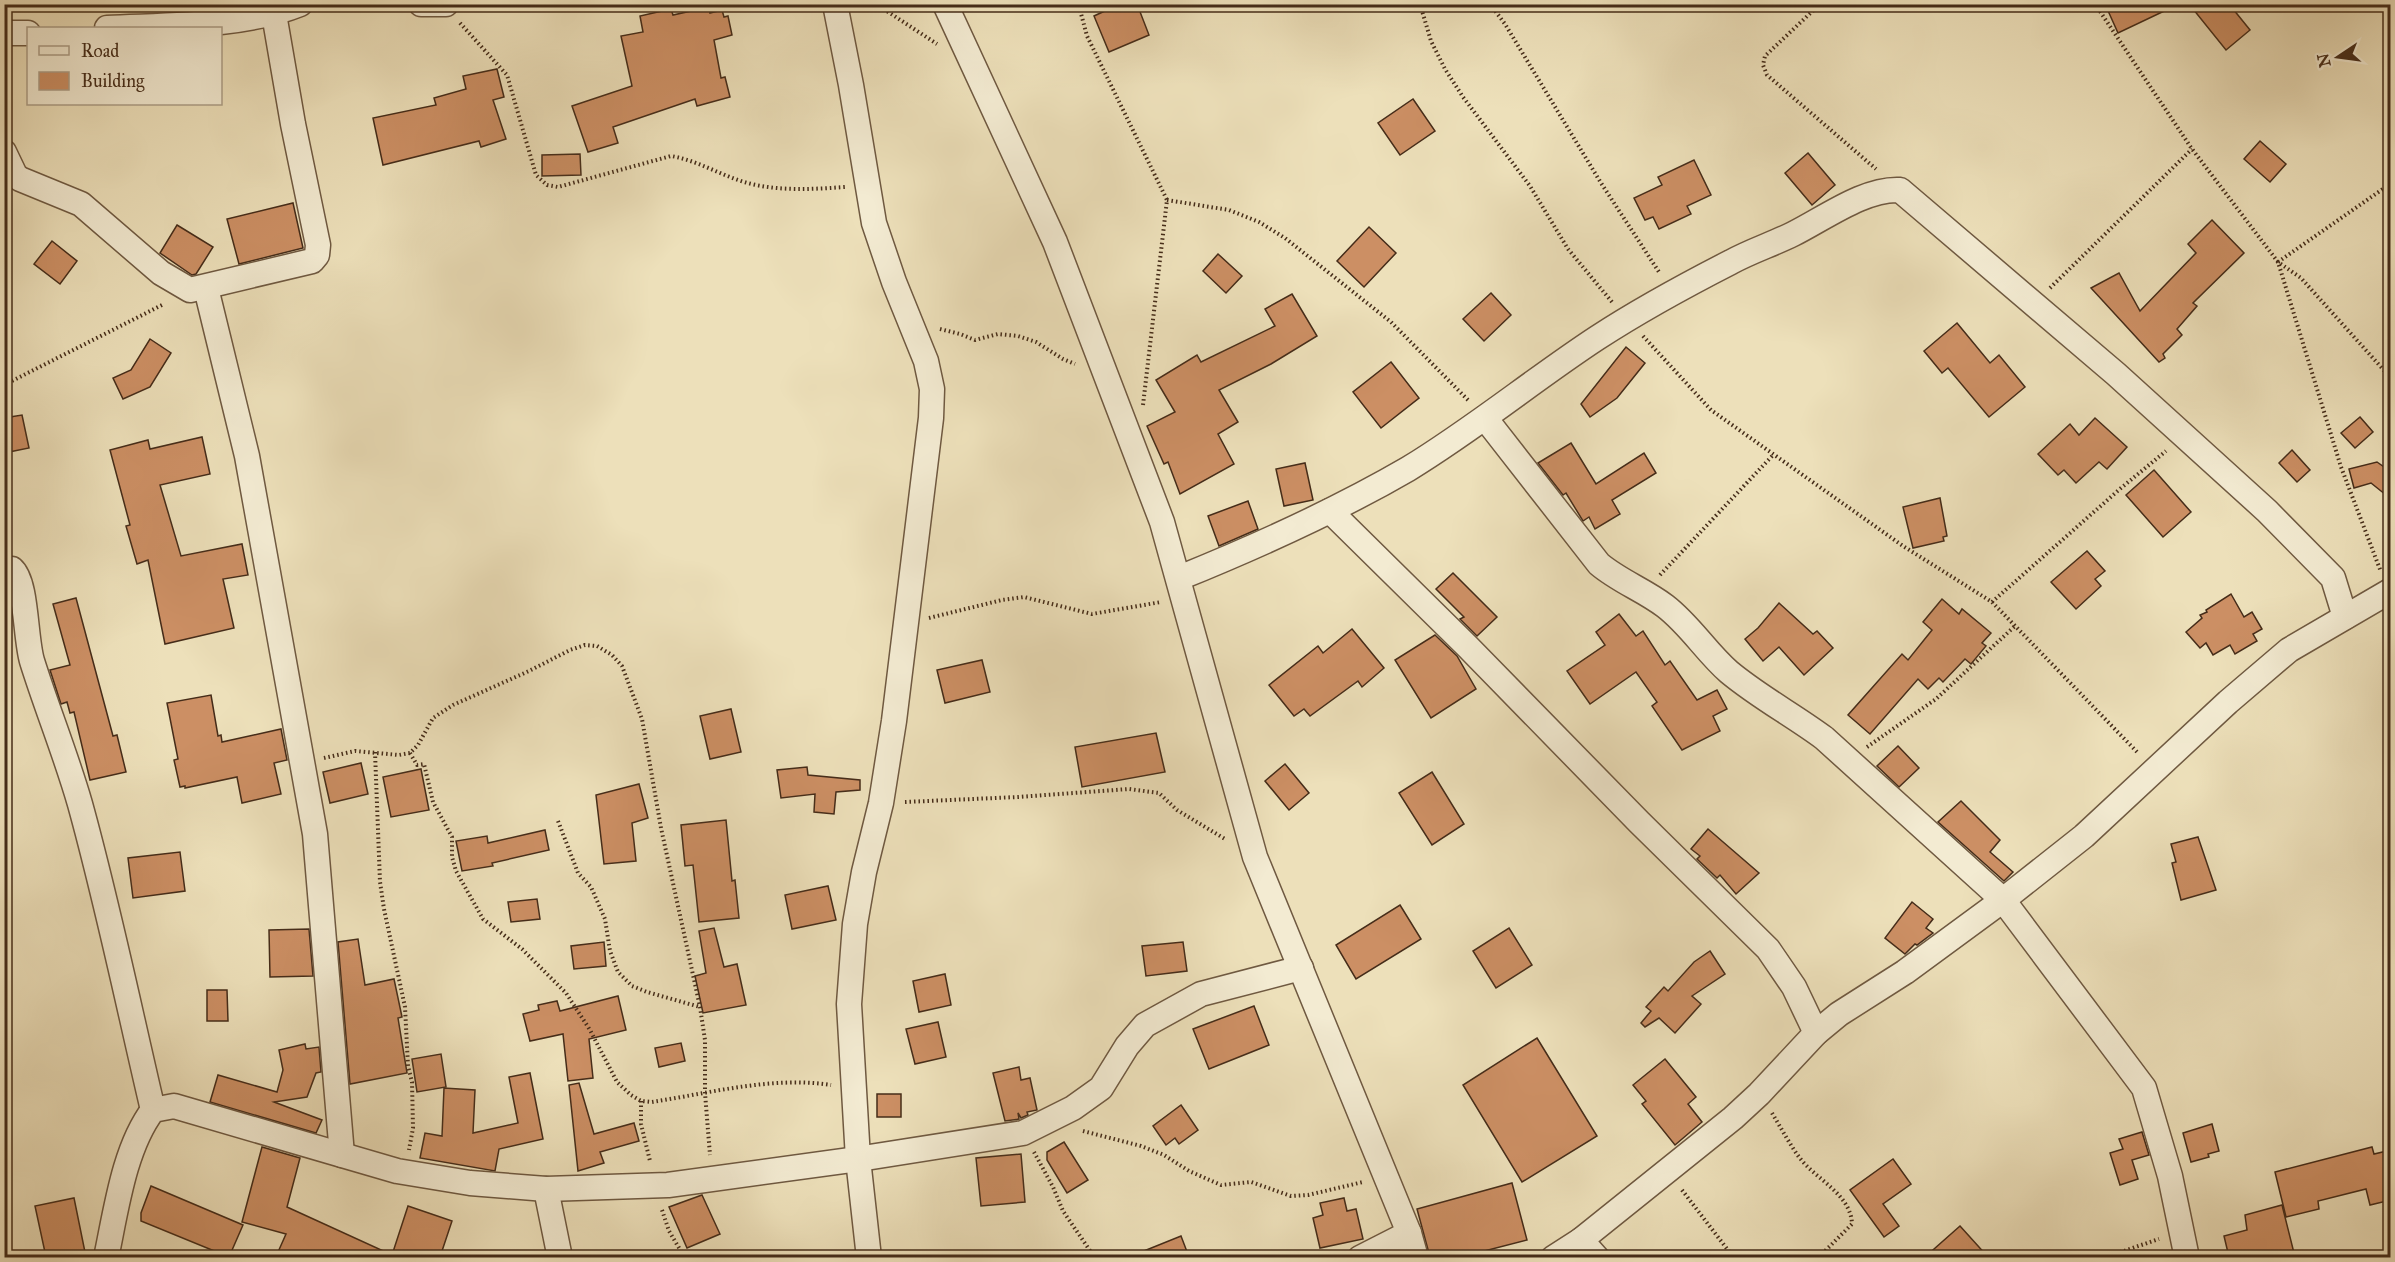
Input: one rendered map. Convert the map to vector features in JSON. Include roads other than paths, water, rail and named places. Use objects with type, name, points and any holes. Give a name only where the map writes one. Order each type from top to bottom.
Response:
[{"type":"street","points":[[123,27],[232,20],[274,14],[300,4]]},
{"type":"street","points":[[421,4],[445,5]]},
{"type":"street","points":[[835,4],[874,223],[883,252],[926,361],[932,389],[931,418],[894,721],[881,803],[864,872],[855,924],[849,1004],[858,1159],[869,1257]]},
{"type":"street","points":[[945,4],[1055,242],[1162,522],[1255,857],[1409,1233],[1416,1257]]},
{"type":"street","points":[[4,153],[15,175],[20,179],[81,204],[160,273],[198,289],[312,261],[317,255],[318,244],[293,124],[274,14]]},
{"type":"street","points":[[4,33],[27,33]]},
{"type":"street","points":[[1182,588],[1409,468],[1628,319],[1732,261],[1887,189],[1900,190],[2034,303],[2267,511],[2333,578],[2345,617]]},
{"type":"street","points":[[198,289],[247,456],[269,568],[300,763],[310,806],[319,868],[325,969],[342,1155]]},
{"type":"street","points":[[1485,418],[1599,564],[1673,613],[1733,675],[1799,719],[1849,759],[2003,900],[2144,1088],[2170,1176],[2185,1246]]},
{"type":"street","points":[[1330,511],[1461,639],[1639,822],[1768,949],[1794,987],[1816,1033]]},
{"type":"street","points":[[4,570],[12,569],[21,584],[27,642],[64,747],[80,805],[153,1110]]},
{"type":"street","points":[[1553,1257],[1589,1249],[1667,1170],[1760,1094],[1816,1033],[1839,1014],[1905,972],[2003,900],[2084,836],[2228,702],[2281,657],[2390,591]]},
{"type":"street","points":[[106,1257],[121,1188],[134,1147],[145,1120],[153,1110],[174,1106],[397,1171],[470,1183],[546,1189],[663,1185],[858,1159],[1023,1133],[1073,1108],[1101,1088],[1126,1046],[1145,1025],[1201,994],[1301,968]]},
{"type":"street","points":[[546,1189],[560,1257]]},
{"type":"street","points":[[1360,1257],[1409,1233]]}]
